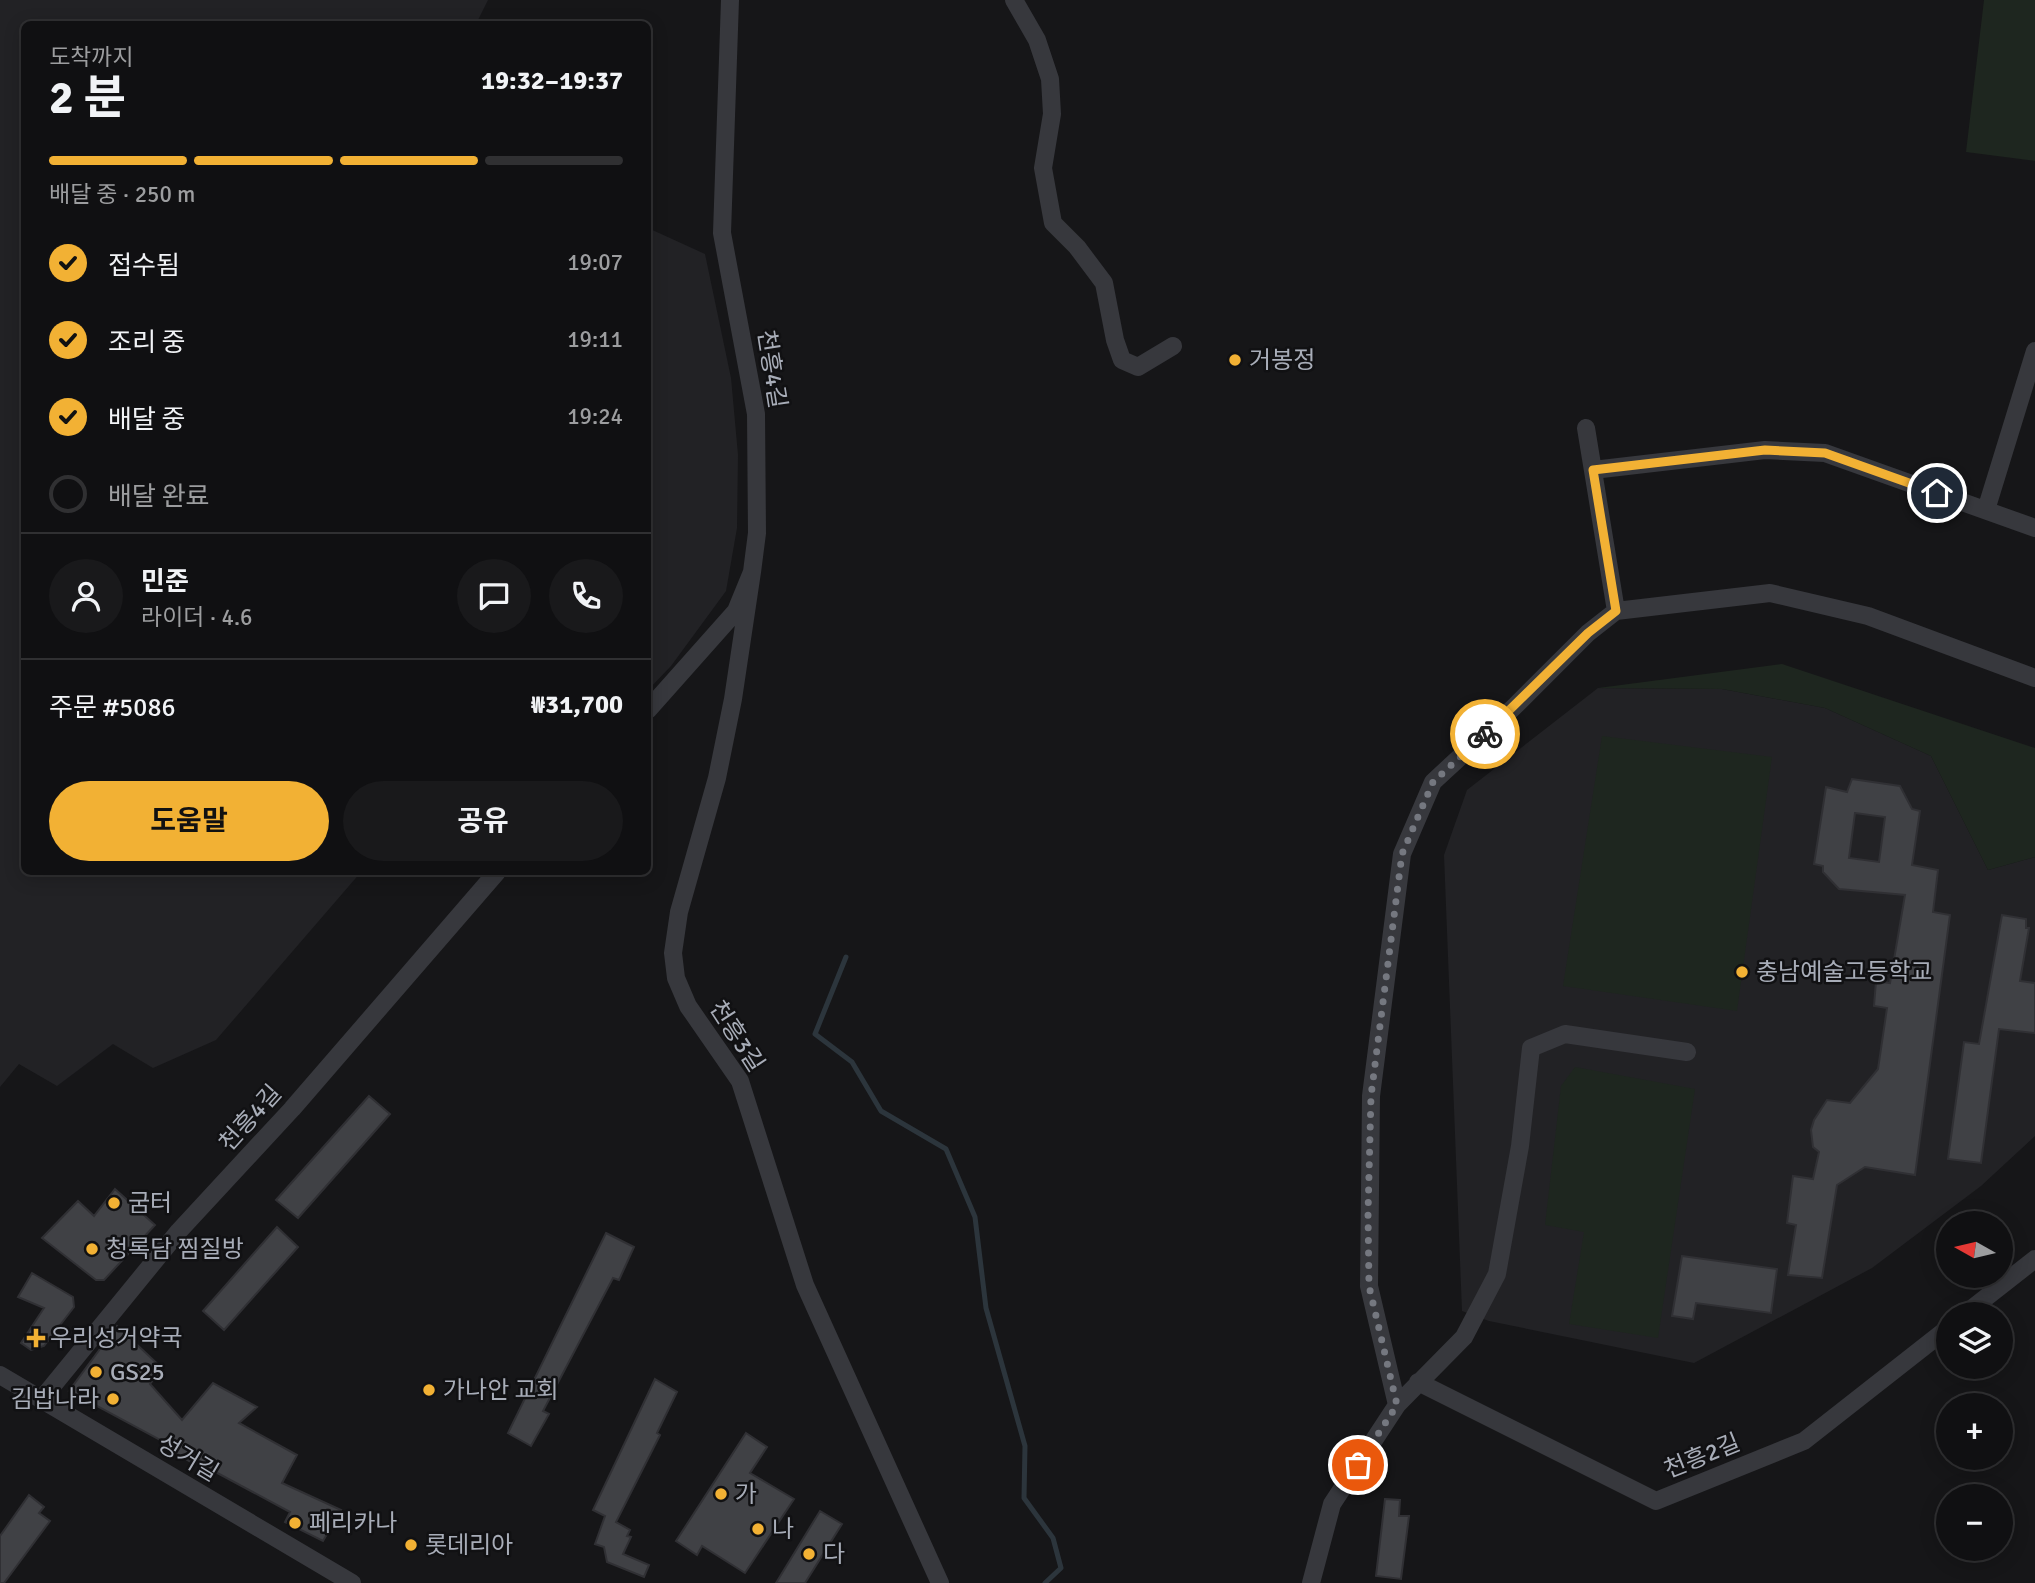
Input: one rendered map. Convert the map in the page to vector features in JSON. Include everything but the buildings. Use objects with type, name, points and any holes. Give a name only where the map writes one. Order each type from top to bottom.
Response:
[{"type":"street","name":"천흥4길","points":[[651,707],[736,611],[752,572],[757,533],[756,414],[722,233],[730,0]]},
{"type":"street","points":[[1014,0],[1037,40],[1051,79],[1052,114],[1042,168],[1053,223],[1077,247],[1104,283],[1115,340],[1122,360],[1138,367],[1173,346]]},
{"type":"street","points":[[1986,510],[2035,351]]},
{"type":"street","points":[[1586,428],[1616,611]]},
{"type":"street","points":[[1593,470],[1765,450],[1825,453],[2035,528]]},
{"type":"street","name":"천흥3길","points":[[752,572],[733,699],[717,778],[679,912],[673,953],[676,978],[688,1006],[740,1081],[806,1285],[940,1583]]},
{"type":"street","points":[[1397,1405],[1369,1286],[1371,1096],[1402,854],[1433,782],[1588,633],[1616,611],[1770,593],[1868,616],[2035,678]]},
{"type":"street","name":"천흥4길","points":[[41,1400],[179,1231],[292,1109],[494,875]]},
{"type":"street","points":[[1311,1583],[1332,1504],[1397,1405],[1464,1337],[1497,1274],[1520,1146],[1531,1048],[1565,1034],[1687,1052]]},
{"type":"street","points":[[1980,1302],[2035,1259]]},
{"type":"street","name":"천흥2길","points":[[1418,1382],[1656,1501],[1804,1441],[1936,1337]]},
{"type":"street","name":"성거길","points":[[0,1375],[352,1583]]},
{"type":"shaded area","points":[[0,0],[488,0],[478,21],[21,21],[21,875],[358,875],[216,1040],[153,1068],[113,1044],[57,1086],[19,1064],[0,1087]]},
{"type":"shaded area","points":[[1984,0],[2035,0],[2035,161],[1966,152]]},
{"type":"shaded area","points":[[651,229],[705,254],[731,378],[738,455],[737,528],[726,591],[671,666],[651,687]]},
{"type":"shaded area","points":[[1782,664],[2035,748],[2035,857],[1988,870],[1931,756],[1825,708],[1722,689],[1598,688]]},
{"type":"shaded area","name":"충남예술고등학교","points":[[1598,688],[1722,689],[1825,708],[1931,756],[1988,870],[2035,857],[2035,1136],[1981,1186],[1948,1211],[1936,1211],[1936,1220],[1872,1268],[1694,1363],[1489,1321],[1462,1311],[1444,855],[1467,790]]},
{"type":"shaded area","points":[[1602,736],[1772,757],[1737,1011],[1563,986]]},
{"type":"shaded area","points":[[1575,1067],[1695,1089],[1658,1338],[1569,1324],[1584,1232],[1545,1225],[1561,1086]]},
{"type":"waterway","points":[[846,957],[815,1034],[852,1062],[881,1111],[946,1149],[975,1217],[986,1308],[1025,1446],[1024,1498],[1053,1538],[1061,1568],[1045,1583]]},
{"type":"way so far","points":[[1358,1465],[1397,1405],[1369,1286],[1368,1213],[1371,1096],[1402,854],[1433,782],[1485,734]]},
{"type":"place","name":"거봉정","points":[[1235,360]]},
{"type":"place","name":"충남예술고등학교","points":[[1742,972]]},
{"type":"place","name":"굼터","points":[[114,1203]]},
{"type":"place","name":"청록담 찜질방","points":[[92,1249]]},
{"type":"place","name":"우리성거약국","points":[[36,1338]]},
{"type":"place","name":"GS25","points":[[96,1372]]},
{"type":"place","name":"가나안 교회","points":[[429,1390]]},
{"type":"place","name":"김밥나라","points":[[113,1399]]},
{"type":"place","name":"가","points":[[721,1494]]},
{"type":"place","name":"페리카나","points":[[295,1523]]},
{"type":"place","name":"나","points":[[758,1529]]},
{"type":"place","name":"롯데리아","points":[[411,1545]]},
{"type":"place","name":"다","points":[[809,1554]]},
{"type":"route","points":[[1485,734],[1588,633],[1616,611],[1593,470],[1765,450],[1825,453],[1937,493]]}]
